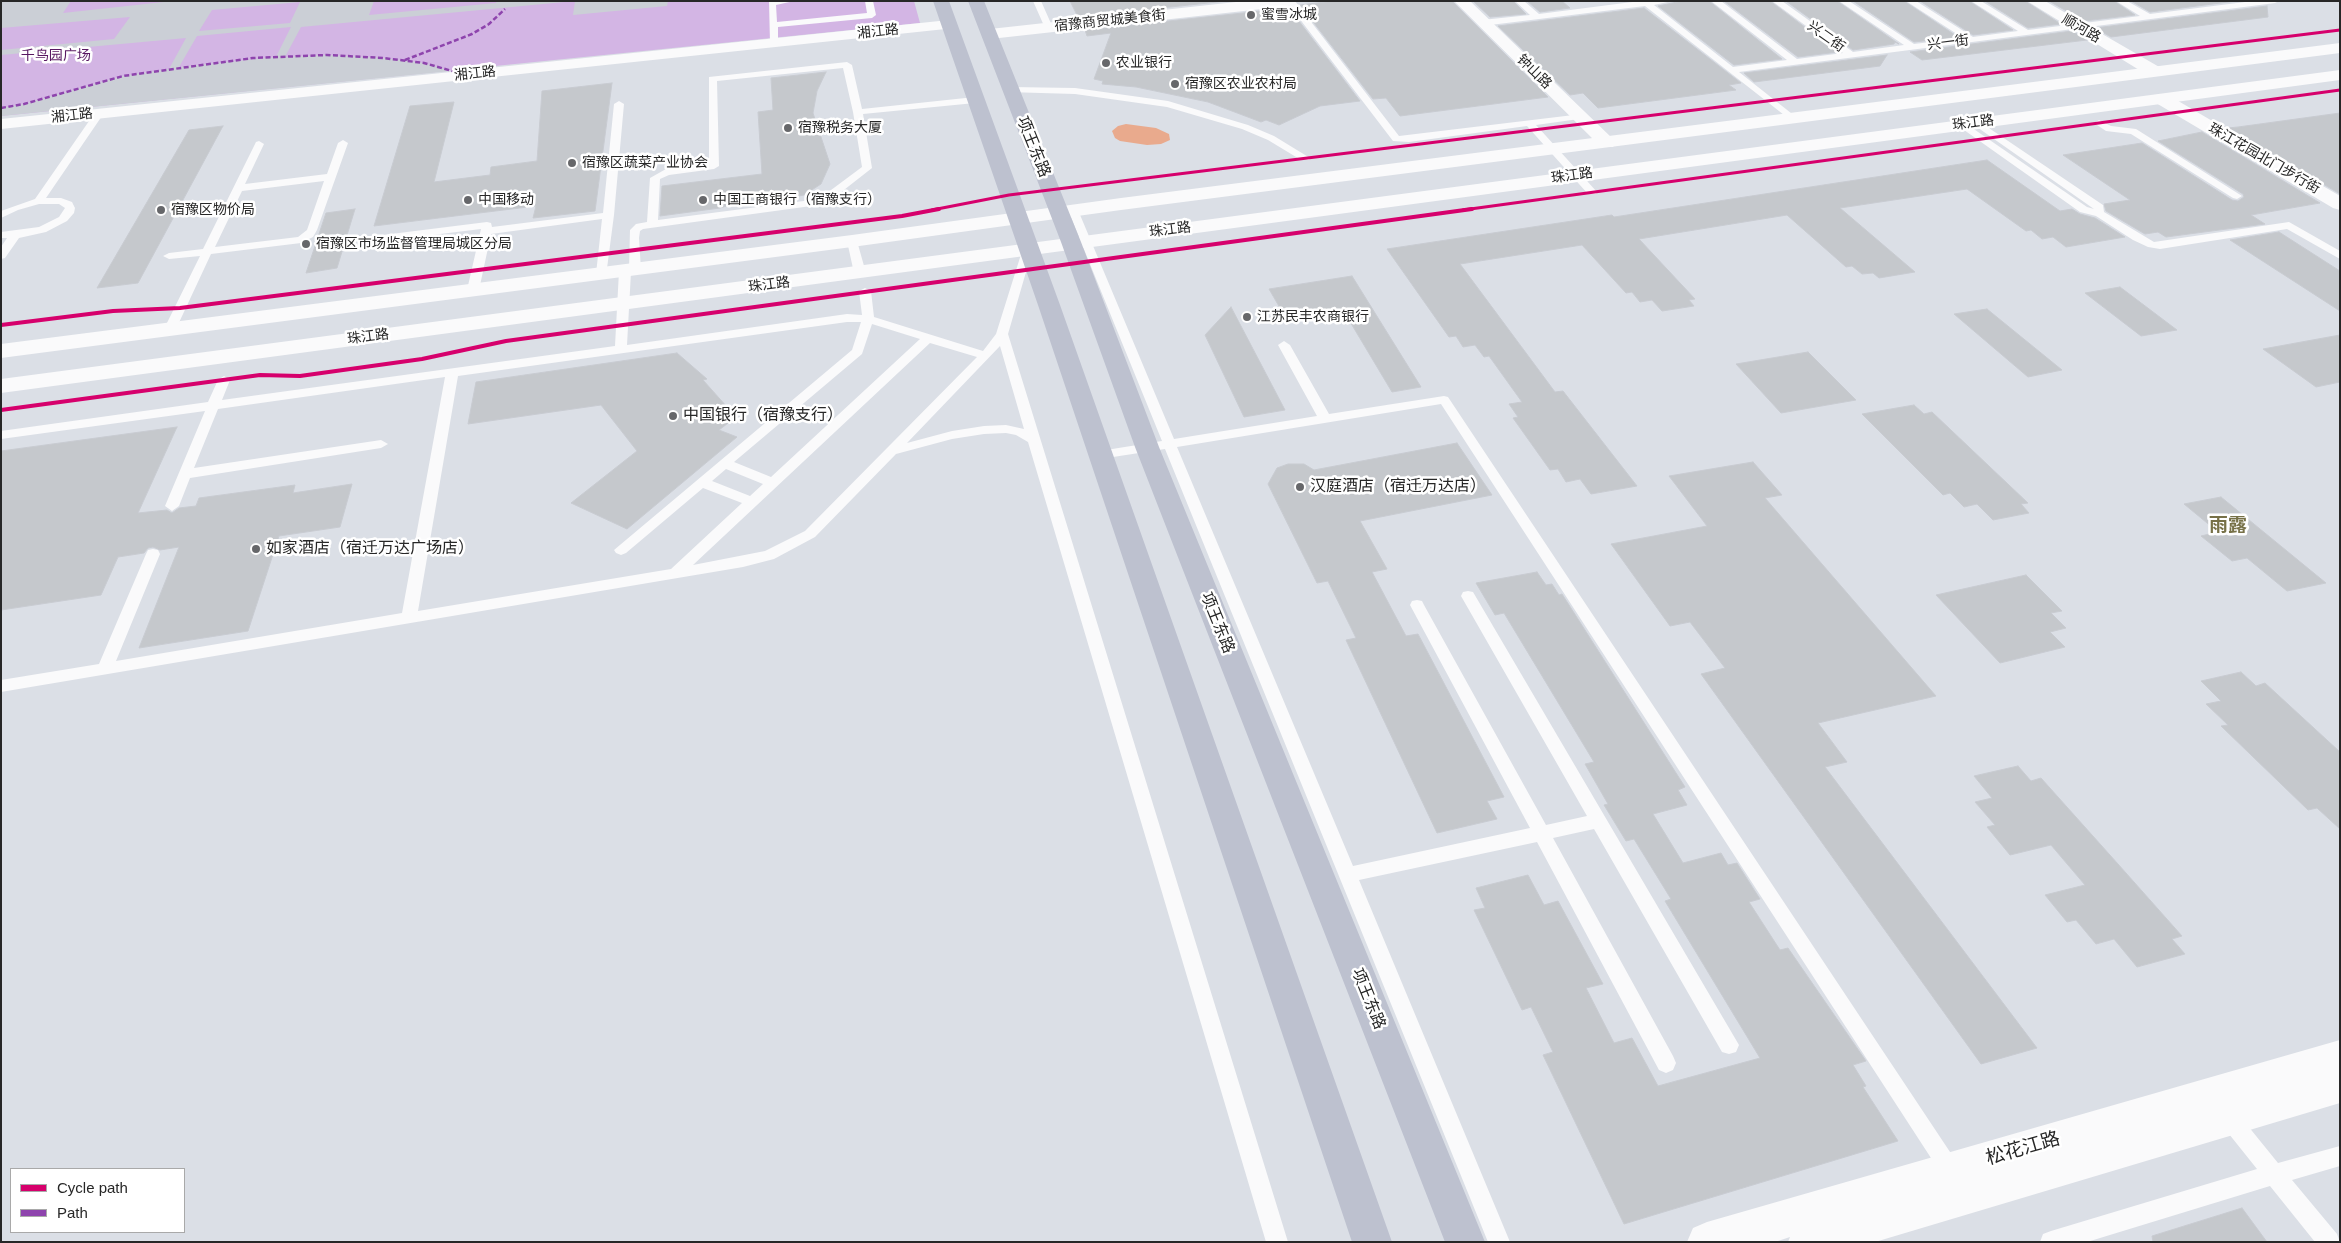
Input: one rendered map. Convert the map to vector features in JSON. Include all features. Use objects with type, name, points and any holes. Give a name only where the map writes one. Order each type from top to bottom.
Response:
[{"type":"main road","name":"项王东路","points":[[976,1],[1010,90],[1078,241],[1466,1242]]},
{"type":"main road","points":[[945,13],[1372,1242]]},
{"type":"street","name":"宿豫商贸城美食街","points":[[990,34],[1290,1]]},
{"type":"street","name":"钟山路","points":[[1461,1],[1607,143]]},
{"type":"street","name":"顺河路","points":[[2034,1],[2155,72]]},
{"type":"street","name":"湘江路","points":[[1,124],[774,43],[945,13]]},
{"type":"street","name":"珠江路","points":[[1,350],[602,274],[1066,211],[1793,120],[2340,48]]},
{"type":"street","name":"珠江路","points":[[1,386],[623,304],[862,282],[1028,248],[2340,75]]},
{"type":"street","name":"珠江花园北门步行街","points":[[2162,99],[2340,204]]},
{"type":"street","name":"松花江路","points":[[1707,1242],[1959,1182],[2218,1106],[2340,1057]]},
{"type":"street","name":"松花江路","points":[[2218,1106],[2340,1085]]},
{"type":"street","name":"松花江路","points":[[1808,1242],[1959,1182]]},
{"type":"lane","points":[[774,43],[772,3],[790,1]]},
{"type":"lane","points":[[773,25],[872,15],[869,1]]},
{"type":"lane","points":[[1037,1],[1049,28]]},
{"type":"lane","points":[[1290,1],[1396,139],[1409,139],[1579,116]]},
{"type":"lane","points":[[1519,1],[1536,16]]},
{"type":"lane","points":[[1586,1],[1595,10]]},
{"type":"lane","points":[[1482,22],[1668,1]]},
{"type":"lane","points":[[1715,1],[1795,62]]},
{"type":"lane","name":"兴二街","points":[[1776,1],[1852,55]]},
{"type":"lane","points":[[1843,1],[1912,47]]},
{"type":"lane","points":[[1910,1],[1972,40]]},
{"type":"lane","points":[[1975,1],[2028,33]]},
{"type":"lane","points":[[2120,1],[2149,17]]},
{"type":"lane","points":[[2185,1],[2203,10]]},
{"type":"lane","name":"兴一街","points":[[1730,70],[2028,33],[2203,10],[2241,3],[2275,1]]},
{"type":"lane","points":[[1646,2],[1793,120]]},
{"type":"lane","points":[[621,348],[623,304],[635,230],[640,226],[822,202],[867,168],[858,112],[847,65],[712,79],[714,166],[666,172],[655,178],[652,223]]},
{"type":"lane","points":[[1010,90],[1075,91],[1168,104],[1245,126],[1271,138],[1305,158]]},
{"type":"lane","points":[[858,112],[975,100]]},
{"type":"lane","points":[[602,274],[619,104]]},
{"type":"lane","points":[[39,201],[99,113]]},
{"type":"lane","points":[[1529,123],[1592,192]]},
{"type":"lane","points":[[2099,123],[2109,129],[2133,130],[2237,196]]},
{"type":"lane","points":[[1970,124],[2084,210],[2100,213],[2137,238],[2152,245],[2160,246],[2289,225],[2340,256]]},
{"type":"lane","points":[[169,256],[301,240],[312,230],[343,143]]},
{"type":"lane","points":[[170,329],[259,144]]},
{"type":"lane","points":[[238,188],[331,178]]},
{"type":"lane","points":[[1,215],[14,208],[39,201],[51,200],[68,204],[70,208],[69,214],[42,230],[15,235],[1,235]]},
{"type":"lane","points":[[486,231],[609,216]]},
{"type":"lane","points":[[375,239],[487,225],[473,290]]},
{"type":"lane","points":[[1,256],[15,235]]},
{"type":"lane","points":[[621,550],[858,351],[868,319],[862,282],[852,241]]},
{"type":"lane","points":[[1,686],[743,562],[792,545],[810,534],[985,356],[1002,334],[1028,248]]},
{"type":"lane","points":[[1,435],[847,318],[868,319],[985,356]]},
{"type":"lane","points":[[1002,334],[1278,1242]]},
{"type":"lane","points":[[676,573],[928,338]]},
{"type":"lane","points":[[1284,345],[1325,419]]},
{"type":"lane","points":[[409,618],[452,372]]},
{"type":"lane","points":[[172,506],[224,380]]},
{"type":"lane","points":[[1100,455],[1444,400],[1959,1182]]},
{"type":"lane","points":[[891,451],[984,430],[1006,429],[1020,432],[1034,440]]},
{"type":"lane","points":[[186,474],[381,444]]},
{"type":"lane","points":[[1158,446],[1347,875],[1498,1242]]},
{"type":"lane","points":[[724,463],[773,483]]},
{"type":"lane","points":[[701,482],[752,502]]},
{"type":"lane","points":[[105,668],[153,554]]},
{"type":"lane","points":[[1468,596],[1728,1046]]},
{"type":"lane","points":[[1417,605],[1666,1064]]},
{"type":"lane","points":[[1347,875],[1598,821]]},
{"type":"lane","points":[[2218,1106],[2329,1242]]},
{"type":"lane","points":[[2051,1242],[2274,1174],[2340,1156]]},
{"type":"green space","name":"千鸟园广场","points":[[1,1],[914,1],[920,23],[1,116]]},
{"type":"shaded area","points":[[1,1],[71,1],[63,13],[173,1],[374,1],[369,15],[496,3],[497,1],[575,1],[301,27],[285,57],[327,55],[383,58],[424,63],[450,71],[1,116],[1,108],[24,104],[123,76],[169,69],[186,38],[1,55],[1,50],[114,39],[130,17],[1,28]],"holes":[[[300,2],[290,23],[199,31],[212,10]],[[291,27],[276,57],[179,67],[197,36]]]},
{"type":"shaded area","points":[[575,1],[668,1],[667,6],[573,15]]},
{"type":"shaded area","points":[[1126,124],[1156,128],[1169,134],[1170,140],[1161,144],[1147,145],[1120,141],[1115,138],[1112,131],[1118,126]]},
{"type":"building","points":[[1070,1],[1226,1],[1078,17]]},
{"type":"building","points":[[1333,1],[1452,1],[1548,97],[1400,116],[1386,98],[1373,99],[1300,5]]},
{"type":"building","points":[[1473,1],[1513,1],[1526,14],[1490,17]]},
{"type":"building","points":[[1527,1],[1562,1],[1570,8],[1540,12]]},
{"type":"building","points":[[1682,1],[1709,1],[1782,59],[1734,65],[1658,6]]},
{"type":"building","points":[[1724,1],[1770,1],[1838,52],[1798,57]]},
{"type":"building","points":[[1786,1],[1837,1],[1899,44],[1895,42],[1894,44],[1853,50]]},
{"type":"building","points":[[1853,1],[1904,1],[1958,37],[1914,42]]},
{"type":"building","points":[[1920,1],[1969,1],[2013,30],[1973,35]]},
{"type":"building","points":[[1985,1],[2025,1],[2061,24],[2028,28]]},
{"type":"building","points":[[2049,1],[2114,1],[2135,15],[2084,21]]},
{"type":"building","points":[[2131,1],[2236,1],[2150,12]]},
{"type":"building","points":[[2267,6],[2268,17],[2111,37],[2095,28]]},
{"type":"building","points":[[1289,8],[1360,101],[1320,106],[1279,125],[1266,120],[1261,122],[1208,102],[1136,87],[1102,84],[1103,81],[1094,79],[1111,33],[1087,36],[1085,30]]},
{"type":"building","points":[[1644,8],[1741,83],[1729,85],[1736,90],[1598,108],[1583,93],[1570,95],[1498,26]]},
{"type":"building","points":[[2072,31],[2087,40],[1922,60],[1910,52]]},
{"type":"building","points":[[1887,55],[1880,66],[1754,82],[1744,73]]},
{"type":"building","points":[[826,72],[817,91],[813,113],[830,164],[821,184],[804,195],[778,200],[778,203],[750,206],[749,199],[720,208],[660,216],[662,186],[762,174],[758,112],[773,110],[771,78]]},
{"type":"building","points":[[612,83],[595,211],[533,218],[536,206],[374,226],[410,106],[454,102],[434,182],[490,175],[491,167],[537,161],[542,91]]},
{"type":"building","points":[[2340,113],[2340,194],[2228,128],[2238,127]]},
{"type":"building","points":[[223,126],[138,283],[97,288],[189,130]]},
{"type":"building","points":[[2202,132],[2320,203],[2251,215],[2265,224],[2166,237],[2158,232],[2145,234],[2106,211],[2104,204],[2130,200],[2063,155],[2142,143],[2232,200],[2238,201],[2244,197],[2243,194],[2158,141]]},
{"type":"building","points":[[1987,160],[2060,211],[2072,209],[2080,214],[2095,218],[2125,237],[2066,247],[2053,237],[2042,239],[2031,230],[2026,231],[1967,189],[1840,208],[1915,272],[1879,278],[1873,273],[1862,274],[1852,266],[1846,267],[1787,215],[1639,239],[1695,299],[1689,300],[1694,306],[1662,311],[1652,300],[1640,302],[1632,292],[1626,293],[1582,245],[1460,264],[1555,392],[1563,391],[1637,486],[1591,494],[1580,479],[1566,482],[1558,469],[1550,470],[1513,418],[1518,417],[1509,404],[1522,402],[1489,356],[1484,357],[1475,345],[1463,347],[1456,336],[1449,337],[1387,249],[1612,215],[1614,217]]},
{"type":"building","points":[[355,209],[337,268],[306,273],[326,213]]},
{"type":"building","points":[[2279,232],[2340,271],[2340,311],[2230,240]]},
{"type":"building","points":[[1352,276],[1421,387],[1392,392],[1343,310],[1287,320],[1269,289]]},
{"type":"building","points":[[2120,287],[2177,330],[2141,336],[2085,293]]},
{"type":"building","points":[[1231,307],[1285,410],[1244,417],[1205,335]]},
{"type":"building","points":[[1987,309],[2062,370],[2028,377],[1954,314]]},
{"type":"building","points":[[2340,335],[2340,382],[2316,387],[2263,349]]},
{"type":"building","points":[[1808,352],[1856,400],[1781,413],[1736,364]]},
{"type":"building","points":[[677,353],[707,379],[703,380],[736,417],[719,430],[737,437],[627,529],[571,503],[637,451],[601,405],[468,424],[476,382]]},
{"type":"building","points":[[1914,405],[1924,414],[1932,412],[2028,503],[2021,504],[2029,513],[1993,520],[1977,504],[1964,507],[1950,493],[1943,495],[1862,414]]},
{"type":"building","points":[[177,427],[138,513],[167,510],[172,513],[179,508],[196,506],[199,498],[295,485],[293,493],[352,484],[340,527],[279,536],[248,631],[139,648],[179,547],[160,550],[153,547],[148,548],[144,553],[118,557],[101,595],[1,610],[1,451]]},
{"type":"building","points":[[1457,443],[1492,495],[1360,521],[1387,569],[1372,572],[1406,636],[1418,634],[1504,797],[1487,801],[1497,819],[1437,833],[1346,640],[1356,638],[1328,581],[1317,583],[1268,484],[1277,468],[1288,464],[1304,464],[1314,470]]},
{"type":"building","points":[[1753,462],[1782,495],[1765,498],[1936,696],[1818,723],[1847,762],[1825,767],[2037,1048],[1981,1064],[1701,674],[1725,668],[1690,622],[1670,626],[1611,544],[1707,526],[1669,476]]},
{"type":"building","points":[[2221,497],[2326,583],[2287,591],[2247,558],[2232,561],[2201,536],[2218,532],[2184,504]]},
{"type":"building","points":[[1537,572],[1546,585],[1552,584],[1559,595],[1562,594],[1685,787],[1678,790],[1687,805],[1653,814],[1683,863],[1721,853],[1728,865],[1737,863],[1760,899],[1749,902],[1780,950],[1788,948],[1866,1061],[1853,1065],[1866,1086],[1863,1087],[1898,1141],[1624,1224],[1543,1055],[1553,1052],[1531,1007],[1522,1010],[1474,910],[1485,908],[1476,888],[1528,875],[1544,905],[1558,901],[1603,984],[1586,988],[1614,1043],[1632,1038],[1658,1086],[1760,1058],[1665,901],[1671,899],[1634,839],[1626,841],[1604,805],[1608,804],[1585,764],[1594,762],[1504,613],[1495,615],[1476,583]]},
{"type":"building","points":[[2026,575],[2062,611],[2051,613],[2066,628],[2050,632],[2065,647],[2000,663],[1936,595]]},
{"type":"building","points":[[2241,672],[2256,686],[2265,683],[2340,752],[2340,829],[2317,808],[2308,810],[2221,726],[2228,725],[2206,704],[2221,701],[2201,681]]},
{"type":"building","points":[[2018,766],[2031,781],[2041,778],[2182,936],[2172,939],[2185,954],[2137,967],[2114,939],[2096,944],[2076,920],[2067,922],[2045,895],[2085,885],[2051,845],[2010,855],[1987,827],[1995,825],[1975,802],[1992,798],[1974,776]]},
{"type":"building","points":[[2242,1208],[2267,1242],[2153,1242],[2152,1236]]},
{"type":"marked path","points":[[405,60],[472,34],[489,24],[505,9]]},
{"type":"marked path","points":[[1,108],[24,104],[123,76],[253,58],[327,55],[383,58],[424,63],[466,75]]},
{"type":"cycle path","points":[[1,325],[113,311],[180,308],[902,216],[1009,195],[2340,30]]},
{"type":"cycle path","points":[[1,410],[260,375],[300,376],[422,359],[506,341],[2340,90]]},
{"type":"place","name":"蜜雪冰城","points":[[1251,15]]},
{"type":"place","name":"农业银行","points":[[1106,63]]},
{"type":"place","name":"宿豫区农业农村局","points":[[1175,84]]},
{"type":"place","name":"宿豫税务大厦","points":[[788,128]]},
{"type":"place","name":"宿豫区蔬菜产业协会","points":[[572,163]]},
{"type":"place","name":"中国移动","points":[[468,200]]},
{"type":"place","name":"中国工商银行（宿豫支行）","points":[[703,200]]},
{"type":"place","name":"宿豫区物价局","points":[[161,210]]},
{"type":"place","name":"宿豫区市场监督管理局城区分局","points":[[306,244]]},
{"type":"place","name":"江苏民丰农商银行","points":[[1247,317]]},
{"type":"place","name":"中国银行（宿豫支行）","points":[[673,416]]},
{"type":"place","name":"汉庭酒店（宿迁万达店）","points":[[1300,487]]},
{"type":"place","name":"如家酒店（宿迁万达广场店）","points":[[256,549]]},
{"type":"district","name":"雨露","points":[[2228,526]]}]
